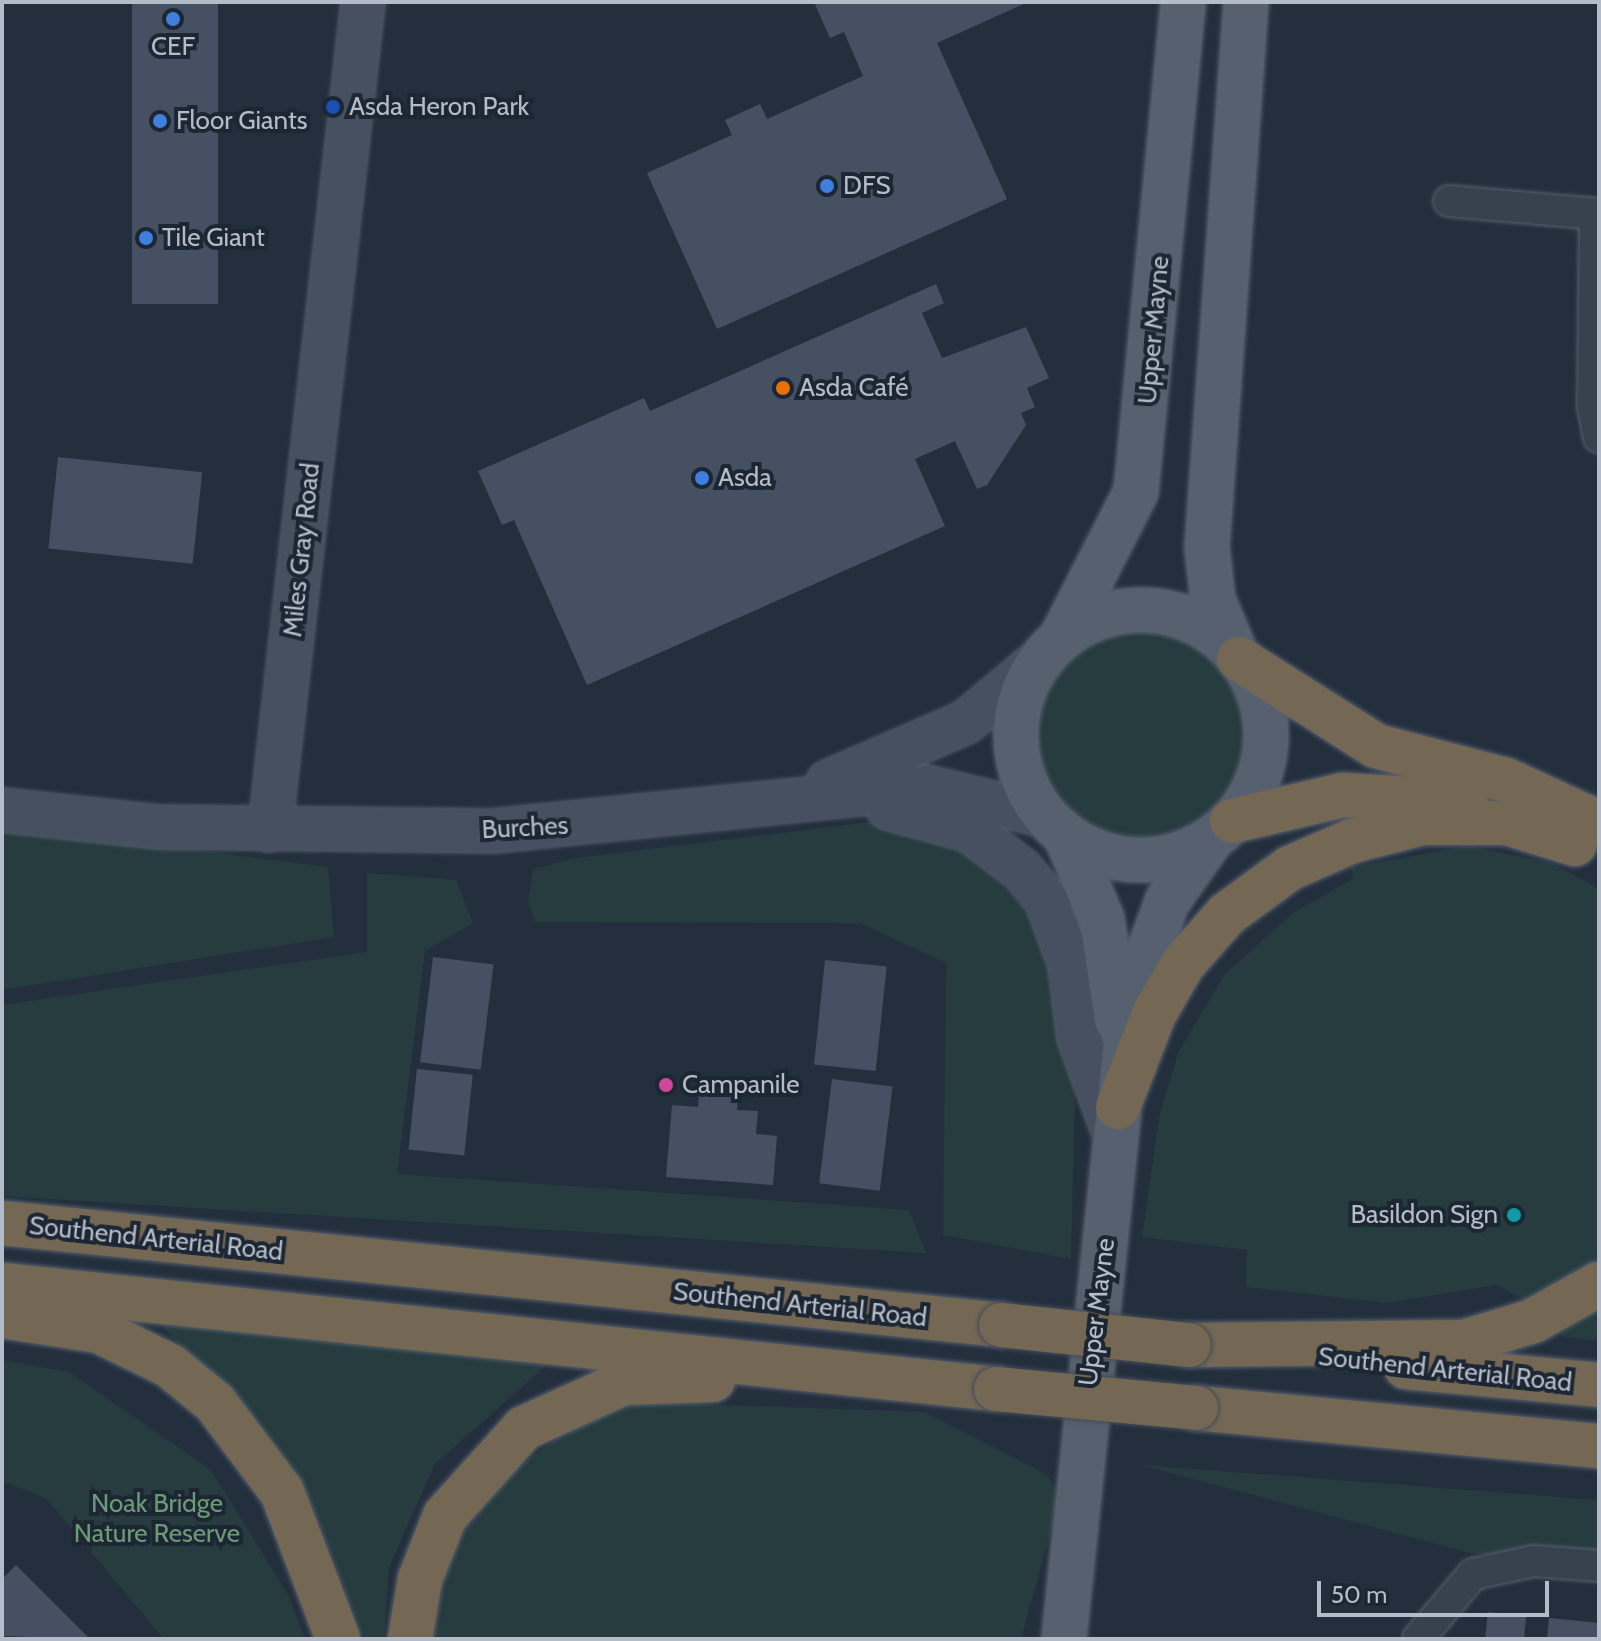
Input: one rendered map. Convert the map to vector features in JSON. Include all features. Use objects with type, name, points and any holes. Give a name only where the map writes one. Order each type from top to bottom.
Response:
[{"type":"highway","points":[[1237,656],[1376,746],[1540,792],[1591,842]]},
{"type":"highway","points":[[1222,829],[1343,795],[1432,796],[1521,817],[1591,842]]},
{"type":"highway","points":[[1117,1122],[1154,1014],[1183,964],[1227,914],[1290,868],[1352,841],[1436,822],[1507,823],[1591,842]]},
{"type":"highway","name":"Southend Arterial Road","points":[[2,1223],[1599,1385]]},
{"type":"highway","points":[[1189,1345],[1464,1342],[1533,1321],[1599,1284]]},
{"type":"highway","points":[[2,1285],[986,1387],[1599,1446]]},
{"type":"highway","points":[[2,1316],[99,1331],[170,1366],[215,1403],[282,1492],[338,1639]]},
{"type":"highway","points":[[410,1639],[420,1579],[460,1492],[524,1428],[554,1409],[623,1383],[986,1387]]},
{"type":"main road","name":"Upper Mayne","points":[[1051,649],[1136,492],[1183,2]]},
{"type":"main road","points":[[1237,656],[1186,618],[1151,609],[1115,612],[1051,649],[1016,728],[1022,775],[1055,825],[1092,850],[1138,859],[1184,852],[1222,829],[1259,778],[1266,745],[1264,712],[1213,600],[1207,548],[1246,2]]},
{"type":"main road","name":"Upper Mayne","points":[[1055,825],[1102,919],[1122,1058]]},
{"type":"main road","name":"Upper Mayne","points":[[1064,1639],[1068,1566],[1122,1058],[1152,932],[1222,829]]},
{"type":"main road","name":"Upper Mayne","points":[[1044,1639],[1068,1566]]},
{"type":"street","name":"Miles Gray Road","points":[[270,830],[363,2]]},
{"type":"street","points":[[1449,201],[1597,214],[1593,407],[1599,437]]},
{"type":"street","name":"Burches","points":[[779,802],[966,722],[1051,649]]},
{"type":"street","name":"Burches","points":[[270,830],[493,831],[926,787],[1055,825]]},
{"type":"street","points":[[779,802],[940,817],[995,846],[1022,870],[1063,936],[1079,1037],[1117,1122]]},
{"type":"street","points":[[2,810],[146,827],[270,830]]},
{"type":"street","points":[[1418,1639],[1473,1574],[1534,1561],[1599,1566]]},
{"type":"green space","points":[[1142,630],[1181,638],[1215,660],[1237,694],[1245,733],[1237,772],[1215,806],[1181,828],[1142,836],[1103,828],[1069,806],[1047,772],[1039,733],[1047,694],[1069,660],[1103,638]]},
{"type":"green space","points":[[878,821],[979,854],[1048,938],[1075,1095],[1071,1259],[943,1235],[946,963],[860,923],[535,922],[528,901],[533,869],[576,858]]},
{"type":"green space","points":[[2,824],[328,867],[334,937],[2,990]]},
{"type":"green space","points":[[1469,846],[1552,863],[1599,889],[1599,1268],[1534,1305],[1496,1285],[1387,1303],[1246,1287],[1247,1250],[1142,1237],[1160,1112],[1179,1051],[1224,975],[1293,913],[1354,878],[1350,867]]},
{"type":"green space","points":[[367,873],[456,880],[473,923],[425,951],[397,1174],[909,1210],[926,1253],[2,1196],[2,1005],[367,952]]},
{"type":"green space","points":[[139,1299],[548,1364],[435,1464],[389,1567],[384,1639],[365,1639],[308,1495]]},
{"type":"green space","points":[[1599,1300],[1599,1341],[1563,1337],[1553,1325]]},
{"type":"green space","name":"Noak Bridge Nature Reserve","points":[[2,1360],[69,1372],[211,1470],[289,1596],[305,1639],[164,1639],[46,1498],[2,1481]]},
{"type":"green space","points":[[609,1401],[924,1412],[1046,1474],[1061,1495],[1021,1639],[424,1639],[465,1505]]},
{"type":"green space","points":[[1141,1465],[1599,1500],[1599,1561],[1470,1553]]},
{"type":"building","points":[[132,2],[218,2],[218,304],[132,304]]},
{"type":"building","name":"DFS","points":[[814,2],[1028,2],[937,43],[1007,199],[717,329],[647,173],[732,135],[725,120],[760,104],[767,119],[863,76],[844,32],[830,38]]},
{"type":"building","name":"Asda","points":[[936,284],[944,303],[922,313],[942,358],[1026,327],[1049,378],[1027,388],[1035,407],[1021,413],[1026,425],[987,485],[977,489],[955,441],[915,459],[945,526],[587,685],[514,520],[502,525],[478,471],[644,398],[650,411]]},
{"type":"building","points":[[58,457],[202,472],[193,564],[48,548]]},
{"type":"building","points":[[433,957],[494,964],[481,1070],[420,1062]]},
{"type":"building","points":[[825,960],[887,966],[876,1071],[814,1064]]},
{"type":"building","points":[[417,1069],[473,1075],[464,1155],[409,1150]]},
{"type":"building","points":[[832,1079],[893,1086],[880,1191],[819,1183]]},
{"type":"building","points":[[699,1092],[738,1096],[737,1110],[758,1111],[756,1134],[777,1136],[773,1185],[666,1177],[672,1105],[698,1107]]},
{"type":"building","points":[[16,1565],[90,1639],[2,1636],[2,1579]]},
{"type":"building","points":[[1488,1612],[1526,1616],[1524,1639],[1485,1639]]},
{"type":"building","points":[[1549,1618],[1599,1623],[1599,1639],[1547,1639]]},
{"type":"place","name":"CEF","points":[[173,19]]},
{"type":"place","name":"Asda Heron Park","points":[[333,107]]},
{"type":"place","name":"Floor Giants","points":[[160,121]]},
{"type":"place","name":"DFS","points":[[827,186]]},
{"type":"place","name":"Tile Giant","points":[[146,238]]},
{"type":"place","name":"Asda Café","points":[[783,388]]},
{"type":"place","name":"Asda","points":[[702,478]]},
{"type":"place","name":"Campanile","points":[[666,1085]]},
{"type":"place","name":"Basildon Sign","points":[[1514,1215]]}]
